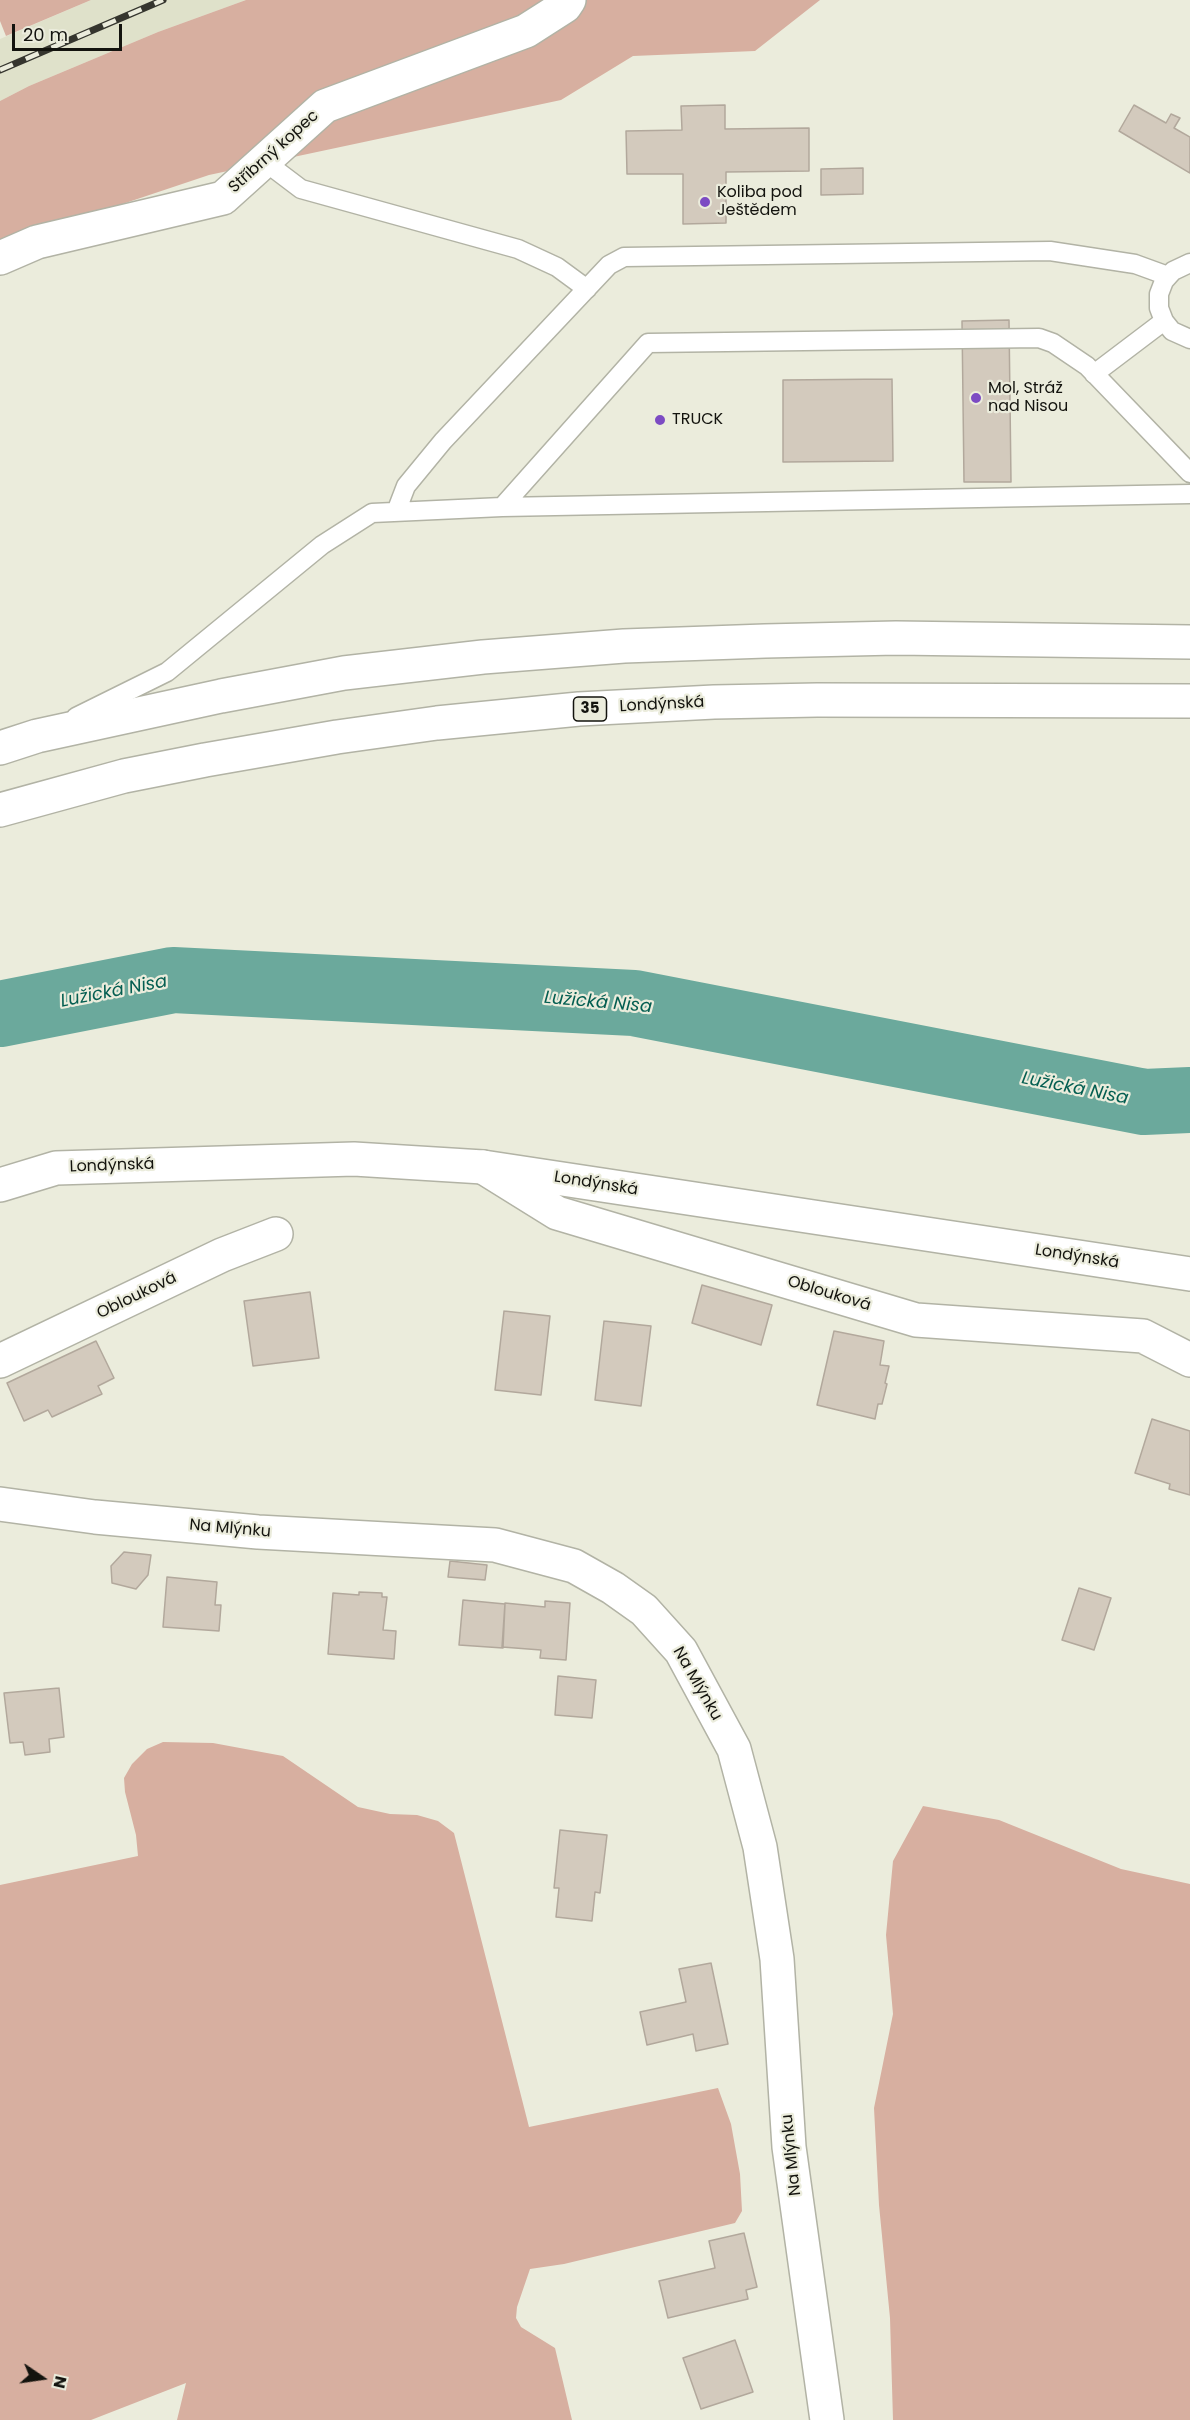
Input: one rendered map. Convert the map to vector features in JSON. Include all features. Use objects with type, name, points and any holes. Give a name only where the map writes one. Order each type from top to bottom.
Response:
[{"type":"main road","name":"Stříbrný kopec","points":[[0,258],[37,242],[223,198],[326,106],[526,31],[565,6],[569,0]]},
{"type":"main road","points":[[0,748],[37,736],[118,717],[344,673],[483,657],[624,646],[765,640],[896,638],[1190,642]]},
{"type":"main road","name":"Londýnská","points":[[0,810],[124,776],[216,758],[337,737],[437,723],[579,709],[714,702],[817,700],[1190,702]]},
{"type":"main road","name":"Londýnská","points":[[0,1185],[56,1168],[68,1167],[354,1159],[483,1167],[1190,1274]]},
{"type":"main road","name":"Oblouková","points":[[483,1167],[557,1213],[916,1320],[1143,1336],[1190,1360]]},
{"type":"main road","name":"Oblouková","points":[[0,1361],[222,1255],[276,1234]]},
{"type":"main road","name":"Na Mlýnku","points":[[0,1504],[94,1517],[258,1532],[495,1545],[574,1566],[613,1588],[644,1610],[681,1651],[734,1749],[760,1847],[777,1959],[789,2147],[827,2420]]},
{"type":"lane","points":[[264,161],[301,189],[518,249],[557,267],[587,289]]},
{"type":"lane","points":[[396,512],[406,486],[443,441],[609,265],[624,257],[1050,251],[1136,264],[1168,276]]},
{"type":"lane","points":[[1190,263],[1173,271],[1159,294],[1159,308],[1164,321],[1172,331],[1190,339]]},
{"type":"lane","points":[[1094,374],[1164,321]]},
{"type":"lane","points":[[502,507],[648,344],[1039,338],[1070,353],[1094,374],[1190,473]]},
{"type":"lane","points":[[37,736],[167,672],[322,545],[372,513],[502,507],[1190,494]]},
{"type":"shaded area","points":[[0,0],[91,0],[6,36],[0,21]]},
{"type":"shaded area","points":[[91,0],[246,0],[158,32],[29,86],[0,101],[0,39]]},
{"type":"shaded area","points":[[246,0],[820,0],[755,51],[633,56],[561,100],[209,175],[0,245],[0,101],[29,86],[158,32]]},
{"type":"shaded area","points":[[163,1742],[213,1743],[283,1756],[358,1807],[390,1814],[417,1815],[438,1821],[454,1833],[529,2127],[718,2088],[731,2124],[740,2174],[742,2211],[735,2223],[564,2264],[530,2269],[517,2307],[516,2318],[521,2327],[555,2348],[572,2420],[177,2420],[186,2383],[91,2420],[0,2420],[0,1885],[138,1856],[124,1778],[132,1764],[147,1749]]},
{"type":"shaded area","points":[[923,1806],[999,1820],[1121,1869],[1190,1884],[1190,2420],[893,2420],[890,2318],[879,2205],[874,2108],[893,2014],[886,1935],[893,1861]]},
{"type":"building","points":[[725,105],[725,129],[809,128],[809,171],[726,172],[726,223],[683,224],[683,174],[627,174],[626,131],[682,130],[681,106]]},
{"type":"building","points":[[1134,105],[1166,123],[1171,114],[1180,118],[1174,128],[1190,137],[1190,173],[1119,131]]},
{"type":"building","points":[[863,168],[863,194],[821,195],[821,169]]},
{"type":"building","points":[[1009,320],[1011,482],[964,482],[962,321]]},
{"type":"building","points":[[892,379],[893,461],[783,462],[783,380]]},
{"type":"building","points":[[702,1285],[772,1305],[761,1345],[692,1323]]},
{"type":"building","points":[[310,1292],[319,1358],[253,1366],[244,1301]]},
{"type":"building","points":[[504,1311],[550,1316],[541,1395],[495,1390]]},
{"type":"building","points":[[604,1321],[651,1326],[641,1406],[595,1400]]},
{"type":"building","points":[[834,1331],[884,1341],[880,1365],[889,1366],[885,1383],[887,1384],[882,1404],[878,1404],[875,1419],[817,1405]]},
{"type":"building","points":[[96,1341],[114,1378],[98,1386],[102,1394],[52,1417],[48,1410],[24,1421],[7,1383]]},
{"type":"building","points":[[1152,1419],[1190,1431],[1190,1495],[1169,1489],[1170,1484],[1135,1473]]},
{"type":"building","points":[[124,1552],[151,1555],[148,1575],[136,1589],[112,1583],[111,1566]]},
{"type":"building","points":[[450,1561],[487,1565],[485,1580],[448,1577]]},
{"type":"building","points":[[167,1577],[217,1582],[215,1605],[221,1605],[219,1631],[163,1627]]},
{"type":"building","points":[[1079,1588],[1111,1598],[1094,1650],[1062,1640]]},
{"type":"building","points":[[359,1592],[382,1593],[382,1597],[387,1597],[383,1630],[396,1631],[394,1659],[328,1654],[333,1593],[359,1595]]},
{"type":"building","points":[[463,1600],[505,1604],[503,1648],[459,1645]]},
{"type":"building","points":[[545,1601],[570,1603],[566,1660],[540,1658],[541,1650],[502,1647],[505,1603],[545,1607]]},
{"type":"building","points":[[558,1676],[596,1680],[592,1718],[555,1715]]},
{"type":"building","points":[[59,1688],[64,1737],[49,1739],[50,1752],[25,1755],[23,1742],[10,1743],[4,1693]]},
{"type":"building","points":[[560,1830],[607,1835],[600,1893],[595,1892],[592,1921],[556,1917],[559,1888],[554,1888]]},
{"type":"building","points":[[711,1963],[728,2044],[696,2051],[693,2034],[647,2045],[640,2012],[686,2002],[679,1969]]},
{"type":"building","points":[[744,2233],[757,2287],[746,2290],[748,2299],[668,2318],[659,2281],[715,2268],[709,2241]]},
{"type":"building","points":[[735,2340],[753,2392],[701,2409],[683,2358]]},
{"type":"waterway","name":"Lužická Nisa","points":[[0,1014],[173,980],[634,1003],[1144,1102],[1190,1100]]},
{"type":"railway","points":[[0,70],[163,0]]},
{"type":"place","name":"Koliba pod Ještědem","points":[[705,202]]},
{"type":"place","name":"Mol, Stráž nad Nisou","points":[[976,398]]},
{"type":"place","name":"TRUCK","points":[[660,420]]}]
